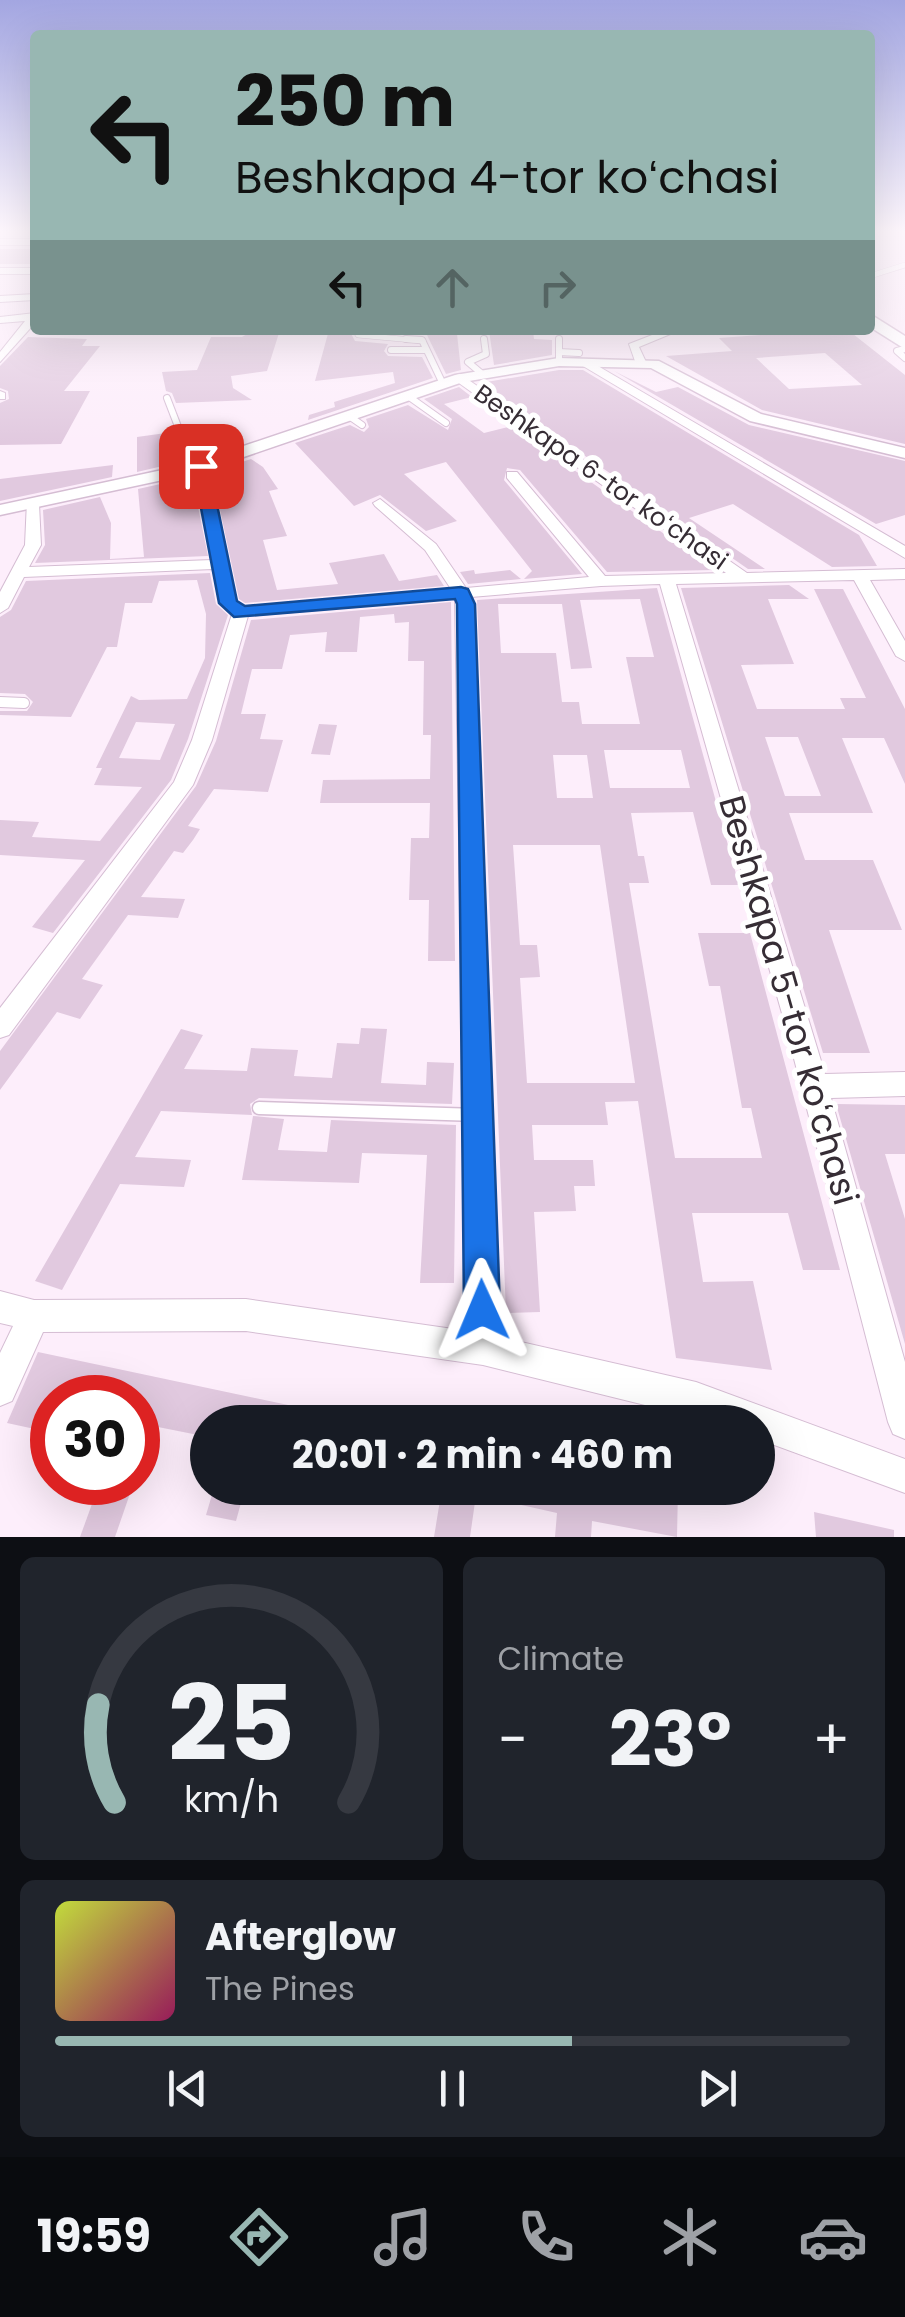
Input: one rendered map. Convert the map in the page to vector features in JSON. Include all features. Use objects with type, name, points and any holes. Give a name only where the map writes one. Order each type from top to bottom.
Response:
[{"type":"highway","points":[[875,311],[905,332]]},
{"type":"highway","points":[[875,323],[905,347]]},
{"type":"street","points":[[0,320],[30,316]]},
{"type":"street","points":[[0,359],[30,321]]},
{"type":"street","points":[[640,362],[633,346],[663,335]]},
{"type":"street","points":[[0,510],[197,467],[356,420],[451,381],[558,357],[640,362],[668,369],[756,418],[905,453]]},
{"type":"street","points":[[581,357],[905,553]]},
{"type":"street","name":"Beshkapa 6-tor koʻchasi","points":[[451,381],[742,576]]},
{"type":"street","points":[[197,467],[228,603],[241,612],[601,581],[905,574]]},
{"type":"street","points":[[512,475],[601,581]]},
{"type":"street","points":[[380,503],[432,546],[452,572],[466,604],[483,1348]]},
{"type":"street","points":[[0,608],[33,546],[32,504]]},
{"type":"street","points":[[19,572],[219,564]]},
{"type":"street","points":[[860,576],[905,656]]},
{"type":"street","name":"Beshkapa 5-tor koʻchasi","points":[[667,580],[815,1086],[905,1422]]},
{"type":"street","points":[[0,1026],[183,785],[202,740],[241,612]]},
{"type":"street","points":[[815,1086],[905,1084]]},
{"type":"street","points":[[0,1308],[34,1316],[246,1315],[483,1348],[696,1399],[905,1476]]},
{"type":"street","points":[[0,1389],[34,1316]]},
{"type":"lane","points":[[363,335],[420,335]]},
{"type":"lane","points":[[416,338],[451,381]]},
{"type":"lane","points":[[482,373],[468,362],[486,354],[484,339]]},
{"type":"lane","points":[[558,339],[558,357]]},
{"type":"lane","points":[[905,347],[897,351],[905,358]]},
{"type":"lane","points":[[391,350],[426,350]]},
{"type":"lane","points":[[408,396],[446,424]]},
{"type":"lane","points":[[167,398],[197,467]]},
{"type":"lane","points":[[0,702],[24,704]]},
{"type":"lane","points":[[259,1108],[478,1116]]},
{"type":"building","points":[[278,335],[267,371],[231,376],[233,388],[252,400],[176,403],[172,393],[166,391],[162,372],[197,370],[211,337]]},
{"type":"building","points":[[328,335],[352,335],[355,341],[388,344],[384,351],[388,356],[422,357],[433,378],[308,420],[309,415],[335,407],[334,402],[395,383],[393,372],[315,381]]},
{"type":"building","points":[[427,335],[457,335],[461,370],[446,374]]},
{"type":"building","points":[[490,335],[534,335],[534,339],[552,340],[552,355],[494,365]]},
{"type":"building","points":[[854,335],[905,375],[905,444],[762,410],[666,356],[732,351],[719,338]],"holes":[[[825,353],[862,385],[789,389],[756,358]]]},
{"type":"building","points":[[28,337],[87,339],[82,346],[100,346],[64,391],[90,391],[61,444],[0,445],[0,403],[9,399],[8,391],[0,388],[0,366]]},
{"type":"building","points":[[559,370],[583,370],[859,535],[877,566],[832,567],[733,504],[689,518],[765,569],[748,569],[480,383]]},
{"type":"building","points":[[614,371],[656,392],[678,387],[749,425],[905,461],[905,515],[876,524]]},
{"type":"building","points":[[459,387],[472,397],[444,404],[484,433],[512,426],[715,570],[607,572],[520,470],[507,468],[504,480],[582,574],[524,579],[532,571],[446,462],[404,474],[457,521],[426,531],[380,495],[354,506],[295,443],[350,425],[364,432],[369,427],[366,419],[408,405],[448,430],[452,419],[424,399]]},
{"type":"building","points":[[173,432],[184,461],[137,472],[137,437]]},
{"type":"building","points":[[251,459],[263,467],[278,489],[269,491],[287,536],[263,540],[277,590],[338,584],[329,563],[384,554],[399,581],[437,575],[444,586],[245,603],[239,599],[212,472]]},
{"type":"building","points":[[113,465],[112,477],[0,501],[0,479]]},
{"type":"building","points":[[192,477],[208,556],[35,563],[45,545],[43,510],[100,497],[111,523],[110,559],[144,557],[138,489]]},
{"type":"building","points":[[474,570],[475,574],[510,570],[521,579],[468,584],[460,572]]},
{"type":"building","points":[[210,573],[216,604],[228,615],[171,780],[53,933],[32,927],[85,860],[0,855],[0,820],[39,822],[32,837],[100,841],[142,787],[94,785],[102,768],[96,768],[131,696],[139,700],[187,699],[205,658],[206,614],[197,580],[159,581],[152,603],[125,603],[117,647],[107,647],[71,717],[0,715],[0,711],[27,711],[33,702],[25,694],[0,693],[0,617],[11,610],[26,581]],"holes":[[[136,722],[175,724],[160,760],[119,758]]]},
{"type":"building","points":[[789,585],[809,599],[768,599],[794,664],[741,665],[757,709],[845,709],[840,698],[866,698],[814,589],[843,589],[905,709],[905,784],[884,738],[842,738],[873,813],[789,813],[805,860],[873,860],[902,930],[829,930],[870,1053],[823,1053],[681,588]],"holes":[[[765,737],[798,737],[821,796],[785,796]]]},
{"type":"building","points":[[657,588],[739,885],[711,885],[693,812],[631,813],[638,856],[644,856],[649,883],[629,883],[675,1158],[762,1158],[751,1108],[742,1108],[720,986],[709,986],[698,933],[750,933],[840,1270],[803,1270],[788,1213],[692,1213],[703,1282],[753,1281],[772,1370],[676,1358],[638,1101],[605,1102],[608,1125],[532,1125],[534,1160],[593,1160],[595,1186],[574,1186],[576,1211],[534,1212],[540,1312],[506,1313],[477,600]],"holes":[[[640,599],[654,657],[626,657],[640,724],[582,724],[579,702],[562,702],[556,653],[501,653],[498,604],[562,604],[571,669],[592,668],[580,600]],[[604,750],[681,750],[690,788],[610,788]],[[553,755],[587,755],[593,798],[557,798]],[[513,845],[600,845],[635,1083],[527,1083],[520,978],[540,977],[537,945],[520,945]]]},
{"type":"building","points":[[451,602],[455,961],[428,961],[429,900],[409,900],[411,838],[429,838],[430,803],[320,803],[323,780],[430,779],[431,735],[423,735],[424,661],[408,661],[409,622],[395,623],[394,614],[360,617],[357,652],[325,652],[327,632],[290,635],[282,669],[252,669],[241,714],[266,714],[260,739],[283,740],[268,792],[214,789],[188,826],[200,829],[193,840],[183,853],[174,851],[141,897],[185,899],[178,918],[128,915],[82,979],[103,985],[80,1019],[57,1012],[0,1090],[0,1051],[196,786],[216,741],[251,620]]},
{"type":"building","points":[[319,724],[337,725],[330,755],[311,754]]},
{"type":"building","points":[[361,1028],[387,1029],[381,1083],[426,1085],[427,1062],[454,1063],[452,1104],[259,1098],[250,1104],[252,1115],[161,1111],[135,1157],[191,1160],[184,1187],[120,1184],[62,1290],[35,1281],[181,1029],[203,1035],[184,1069],[247,1071],[251,1048],[298,1050],[294,1076],[332,1078],[337,1043],[359,1044]]},
{"type":"building","points":[[836,1104],[905,1105],[905,1154],[885,1154],[905,1219],[905,1344]]},
{"type":"building","points":[[253,1116],[284,1119],[278,1150],[327,1152],[331,1120],[456,1125],[454,1283],[420,1283],[427,1155],[362,1153],[359,1183],[242,1180]]},
{"type":"building","points":[[38,1352],[146,1375],[30,1375],[30,1428],[7,1423]]},
{"type":"building","points":[[160,1378],[288,1405],[190,1405],[190,1433],[160,1427]]},
{"type":"building","points":[[92,1505],[126,1505],[115,1537],[80,1537]]},
{"type":"building","points":[[209,1505],[240,1505],[236,1521],[206,1515]]},
{"type":"building","points":[[439,1505],[475,1505],[470,1537],[434,1537]]},
{"type":"building","points":[[521,1505],[678,1505],[677,1537],[592,1521],[591,1537],[555,1537],[557,1513]]},
{"type":"building","points":[[814,1512],[894,1530],[894,1537],[816,1537]]},
{"type":"route","points":[[201,466],[228,603],[241,612],[461,593],[466,604],[482,1310]]}]
